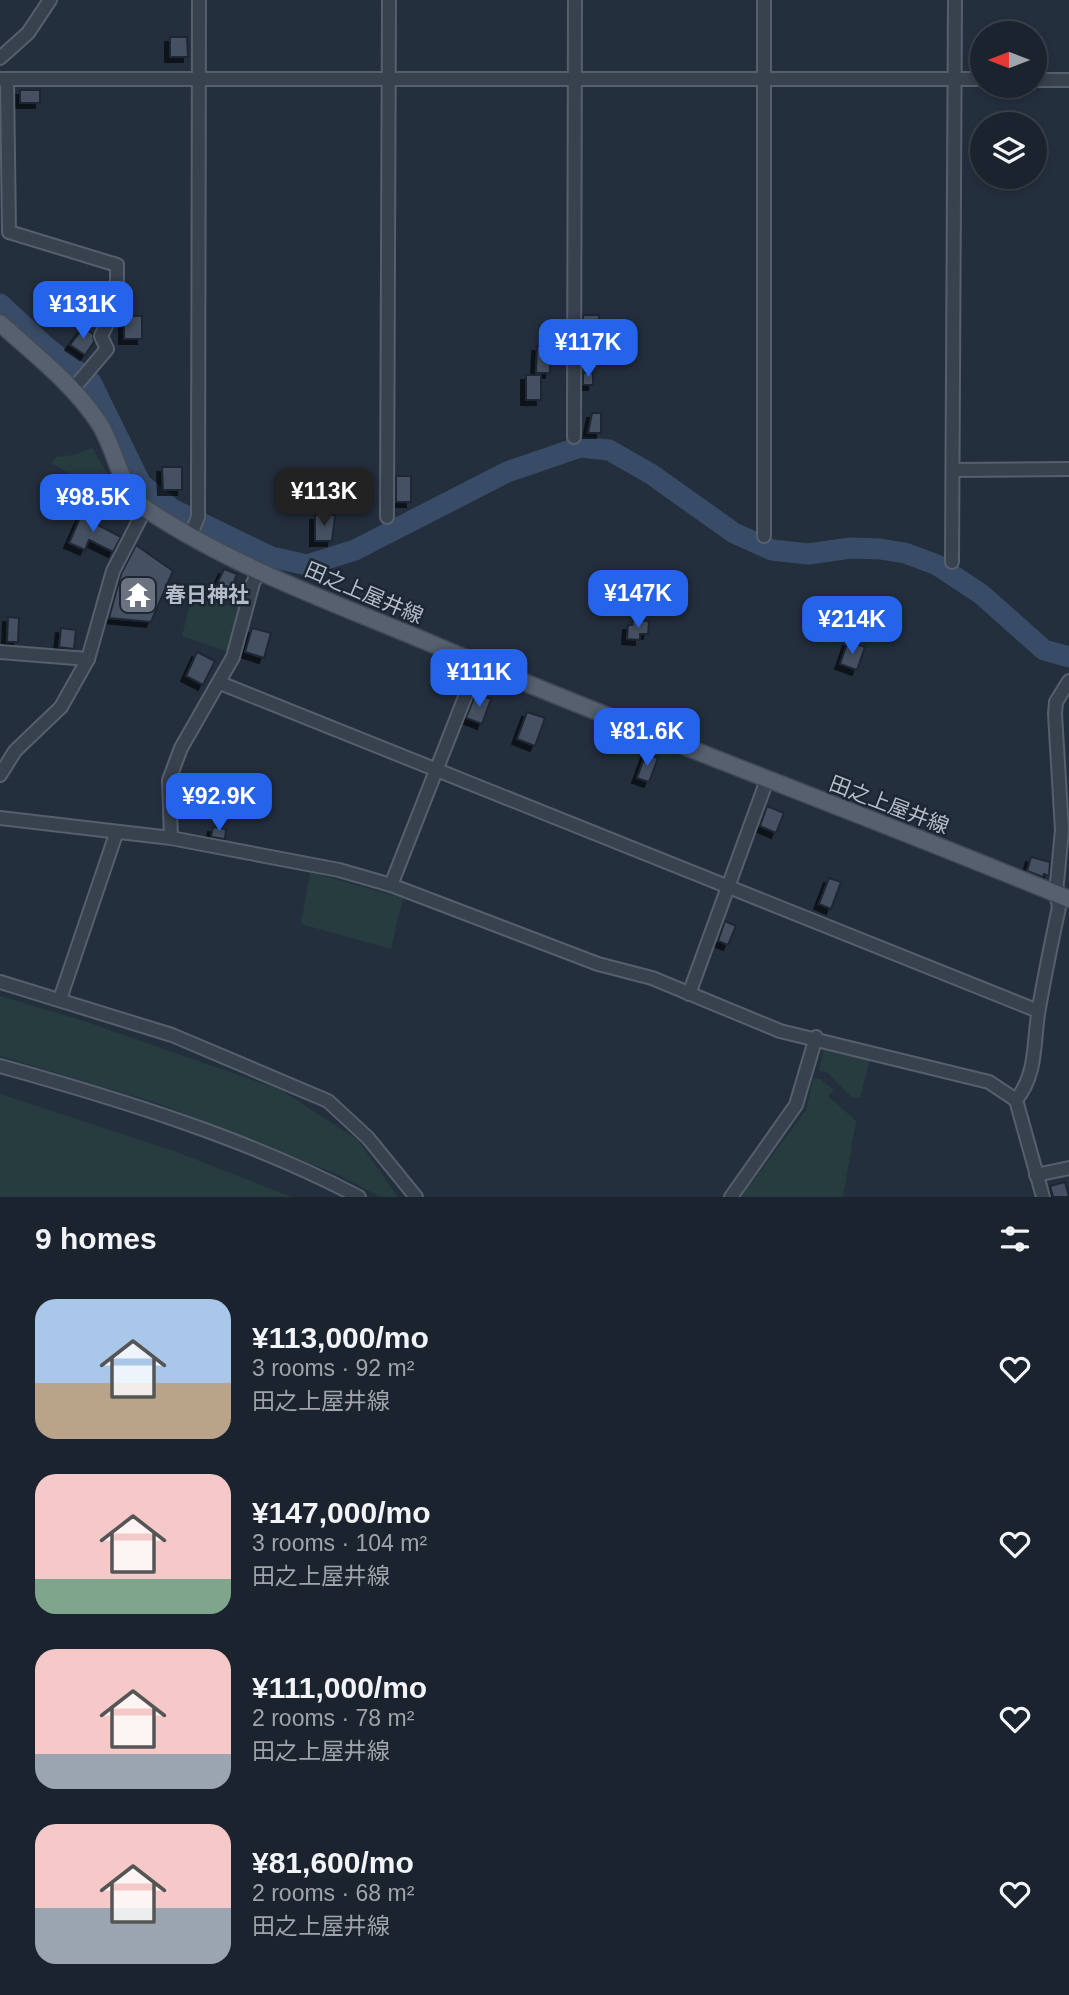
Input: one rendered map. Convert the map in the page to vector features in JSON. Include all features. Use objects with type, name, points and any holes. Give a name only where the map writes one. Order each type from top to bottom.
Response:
[{"type":"main road","name":"田之上屋井線","points":[[0,323],[80,382],[122,475],[145,509],[259,571],[478,664],[1062,896]]},
{"type":"street","points":[[0,58],[27,33],[50,0]]},
{"type":"street","points":[[191,534],[198,517],[199,0]]},
{"type":"street","points":[[387,517],[389,0]]},
{"type":"street","points":[[574,437],[575,0]]},
{"type":"street","points":[[764,0],[764,536]]},
{"type":"street","points":[[952,562],[955,0]]},
{"type":"street","points":[[80,382],[107,349],[101,337],[117,304],[117,265],[9,232],[4,80],[970,79]]},
{"type":"street","points":[[1047,80],[1069,80]]},
{"type":"street","points":[[953,470],[1069,469]]},
{"type":"street","points":[[0,775],[16,751],[61,706],[88,659],[113,571],[145,509]]},
{"type":"street","points":[[171,838],[169,780],[181,748],[233,657],[259,571]]},
{"type":"street","points":[[0,652],[88,659]]},
{"type":"street","points":[[391,885],[478,664]]},
{"type":"street","points":[[1016,1100],[1025,1089],[1033,1067],[1038,1011],[1062,896],[1062,831],[1055,714],[1056,702],[1069,681]]},
{"type":"street","points":[[220,683],[1038,1011]]},
{"type":"street","points":[[689,994],[767,780]]},
{"type":"street","points":[[0,818],[116,834],[171,838],[288,859],[391,885],[598,964],[652,978],[780,1031],[816,1037],[989,1082],[1016,1100],[1043,1197]]},
{"type":"street","points":[[60,999],[116,834]]},
{"type":"street","points":[[0,982],[172,1035],[328,1101],[368,1138],[416,1197]]},
{"type":"street","points":[[731,1197],[796,1105],[816,1037]]},
{"type":"street","points":[[0,1066],[91,1091],[200,1129],[332,1183],[359,1197]]},
{"type":"street","points":[[1036,1175],[1069,1168]]},
{"type":"green space","points":[[92,448],[107,473],[93,487],[51,463],[56,457],[74,455]]},
{"type":"green space","points":[[191,599],[245,607],[231,653],[182,636]]},
{"type":"green space","points":[[310,872],[403,898],[391,949],[301,924]]},
{"type":"green space","points":[[0,996],[81,1020],[281,1090],[358,1140],[398,1197],[380,1197],[337,1174],[157,1103],[0,1056]]},
{"type":"green space","points":[[824,1047],[870,1059],[860,1098],[852,1098],[827,1072],[819,1071]]},
{"type":"green space","points":[[813,1079],[820,1079],[834,1090],[828,1096],[856,1121],[843,1197],[741,1197],[806,1110]]},
{"type":"green space","points":[[0,1094],[174,1151],[292,1197],[0,1197]]},
{"type":"building","points":[[170,37],[187,37],[188,57],[170,57]]},
{"type":"building","points":[[20,90],[40,90],[40,103],[20,103]]},
{"type":"building","points":[[583,315],[599,315],[599,338],[583,338]]},
{"type":"building","points":[[124,316],[142,316],[142,339],[124,339]]},
{"type":"building","points":[[83,328],[93,334],[94,342],[85,355],[70,345]]},
{"type":"building","points":[[537,346],[550,346],[550,373],[536,373]]},
{"type":"building","points":[[583,373],[593,373],[593,385],[583,385]]},
{"type":"building","points":[[526,375],[541,375],[541,400],[526,400]]},
{"type":"building","points":[[592,413],[601,413],[601,433],[588,433]]},
{"type":"building","points":[[162,467],[182,467],[182,490],[163,490]]},
{"type":"building","points":[[396,476],[411,476],[411,502],[396,502]]},
{"type":"building","points":[[83,511],[98,518],[96,524],[121,537],[113,552],[89,540],[85,550],[69,543]]},
{"type":"building","points":[[315,515],[335,515],[332,541],[315,541]]},
{"type":"building","name":"春日神社","points":[[136,545],[173,571],[151,622],[109,618],[121,574]]},
{"type":"building","points":[[224,569],[237,574],[230,592],[216,586]]},
{"type":"building","points":[[8,617],[19,618],[18,642],[7,642]]},
{"type":"building","points":[[633,620],[649,621],[648,634],[640,634],[640,640],[627,639],[628,625],[632,625]]},
{"type":"building","points":[[61,628],[76,630],[74,649],[59,647]]},
{"type":"building","points":[[252,628],[271,633],[264,658],[245,652]]},
{"type":"building","points":[[848,641],[865,647],[857,670],[840,664]]},
{"type":"building","points":[[197,652],[215,661],[203,685],[186,676]]},
{"type":"building","points":[[476,693],[491,699],[482,724],[466,718]]},
{"type":"building","points":[[527,712],[545,718],[535,746],[517,739]]},
{"type":"building","points":[[646,753],[658,758],[649,782],[637,778]]},
{"type":"building","points":[[767,806],[784,813],[776,833],[760,826]]},
{"type":"building","points":[[213,827],[226,829],[225,839],[211,837]]},
{"type":"building","points":[[1031,857],[1050,862],[1049,876],[1044,874],[1043,877],[1027,871]]},
{"type":"building","points":[[829,878],[841,882],[831,909],[819,904]]},
{"type":"building","points":[[725,921],[736,926],[728,945],[718,941]]},
{"type":"building","points":[[1065,1182],[1069,1197],[1053,1197],[1050,1186]]},
{"type":"waterway","points":[[0,304],[45,346],[91,382],[141,484],[172,509],[271,557],[307,565],[355,550],[507,472],[580,447],[609,450],[651,474],[734,533],[772,550],[808,554],[851,548],[880,549],[905,553],[937,565],[981,594],[1044,650],[1069,657]]},
{"type":"place","name":"春日神社","points":[[138,595]]}]
